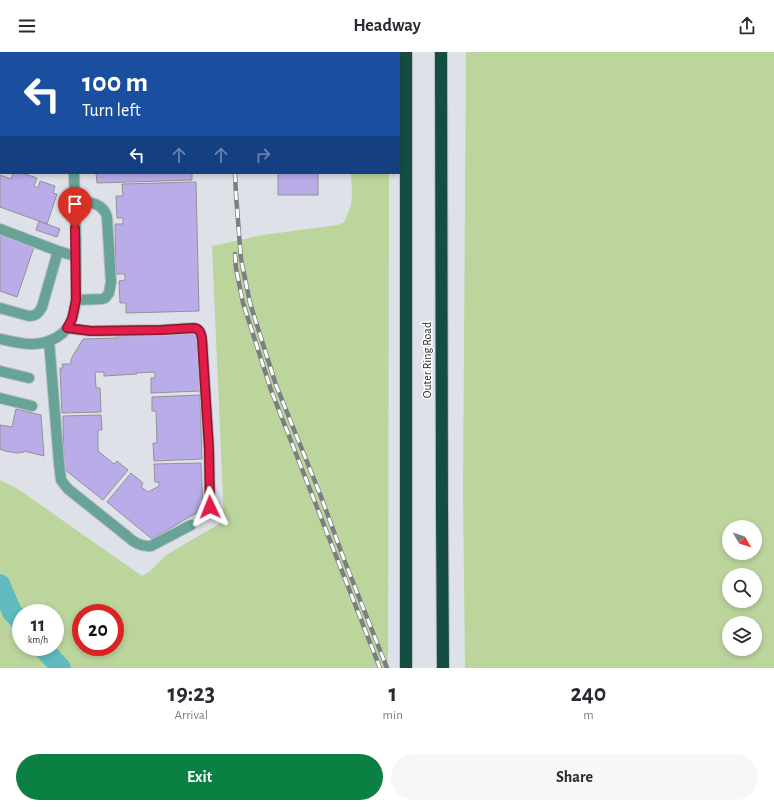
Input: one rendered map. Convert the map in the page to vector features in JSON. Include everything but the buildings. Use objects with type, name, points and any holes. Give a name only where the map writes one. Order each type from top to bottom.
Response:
[{"type":"highway","name":"Outer Ring Road","points":[[406,52],[406,668]]},
{"type":"highway","name":"Outer Ring Road","points":[[441,52],[443,668]]},
{"type":"street","points":[[0,339],[32,344],[48,341],[62,334],[72,319],[76,300],[74,174]]},
{"type":"street","points":[[75,201],[94,204],[99,206],[105,212],[107,218],[111,282],[109,293],[105,298],[76,300]]},
{"type":"street","points":[[0,229],[58,251],[76,256]]},
{"type":"street","points":[[0,308],[29,316],[37,315],[42,307],[58,251]]},
{"type":"street","points":[[67,328],[91,331],[194,328],[200,332],[206,385],[210,507]]},
{"type":"street","points":[[48,341],[59,463],[61,480],[64,484],[74,495],[133,542],[140,545],[151,546],[191,526]]},
{"type":"street","points":[[0,371],[29,378]]},
{"type":"street","points":[[0,398],[32,406]]},
{"type":"green space","points":[[466,52],[774,52],[774,668],[465,668],[463,491]]},
{"type":"green space","points":[[351,174],[389,174],[388,668],[0,668],[0,480],[18,489],[142,576],[149,572],[166,555],[224,521],[212,246],[263,235],[337,225],[344,222],[351,206]]},
{"type":"waterway","points":[[0,584],[12,612]]},
{"type":"waterway","points":[[50,656],[61,668]]},
{"type":"railway","points":[[235,174],[241,259],[250,303],[276,385],[387,668]]},
{"type":"railway","points":[[235,254],[236,268],[243,303],[271,390],[380,668]]},
{"type":"route","points":[[75,228],[76,300],[72,319],[67,328],[91,331],[194,328],[200,332],[206,385],[210,507]]}]
